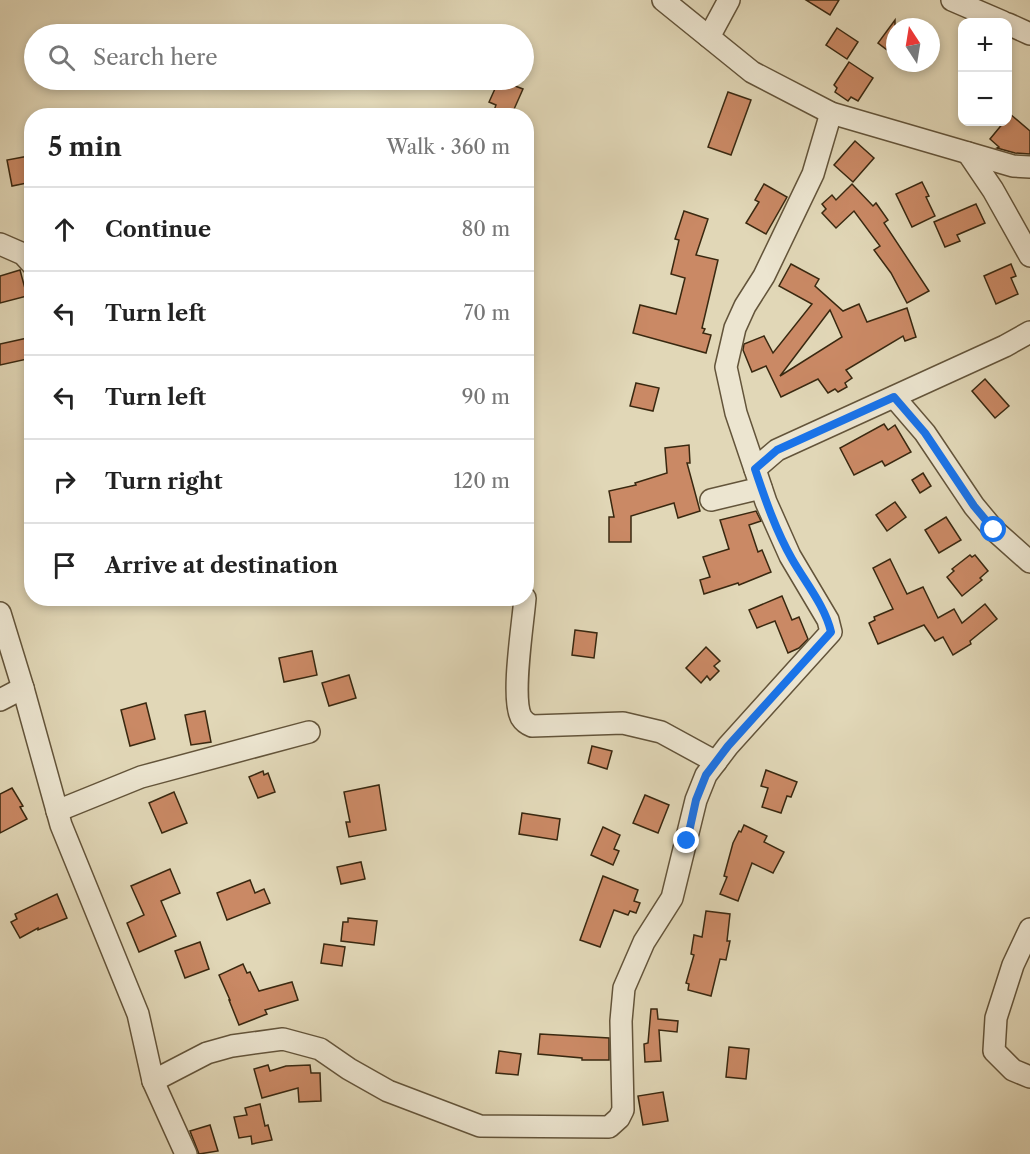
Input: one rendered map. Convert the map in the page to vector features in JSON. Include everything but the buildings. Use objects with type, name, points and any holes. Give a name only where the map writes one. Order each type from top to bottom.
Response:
[{"type":"street","points":[[663,0],[752,72],[831,113],[1013,166],[1030,167]]},
{"type":"street","points":[[708,37],[729,0]]},
{"type":"street","points":[[952,0],[994,18]]},
{"type":"street","points":[[1012,26],[1030,34]]},
{"type":"street","points":[[153,1081],[207,1053],[232,1046],[283,1039],[320,1049],[388,1091],[480,1126],[609,1127],[620,1118],[623,1110],[621,1021],[624,988],[644,942],[672,898],[696,800],[706,775],[728,746],[831,632],[828,620],[790,556],[758,478],[736,413],[726,367],[735,328],[745,306],[764,276],[813,174],[831,113]]},
{"type":"street","points":[[968,153],[993,190],[1030,256]]},
{"type":"street","points":[[0,244],[24,255]]},
{"type":"street","points":[[711,500],[758,478],[777,450],[1030,332]]},
{"type":"street","points":[[894,397],[925,433],[987,522],[1030,562]]},
{"type":"street","points":[[524,606],[518,689],[520,715],[525,723],[532,726],[623,723],[661,732],[716,762]]},
{"type":"street","points":[[0,613],[60,825],[138,1014],[153,1081],[186,1154]]},
{"type":"street","points":[[0,700],[23,688]]},
{"type":"street","points":[[57,812],[141,777],[309,732]]},
{"type":"street","points":[[1030,929],[1013,965],[996,1018],[994,1051],[1013,1070],[1030,1077]]},
{"type":"route","points":[[687,841],[696,800],[706,775],[728,746],[831,632],[828,620],[790,556],[766,502],[755,469],[777,450],[894,397],[925,433],[974,506],[994,530]]}]
